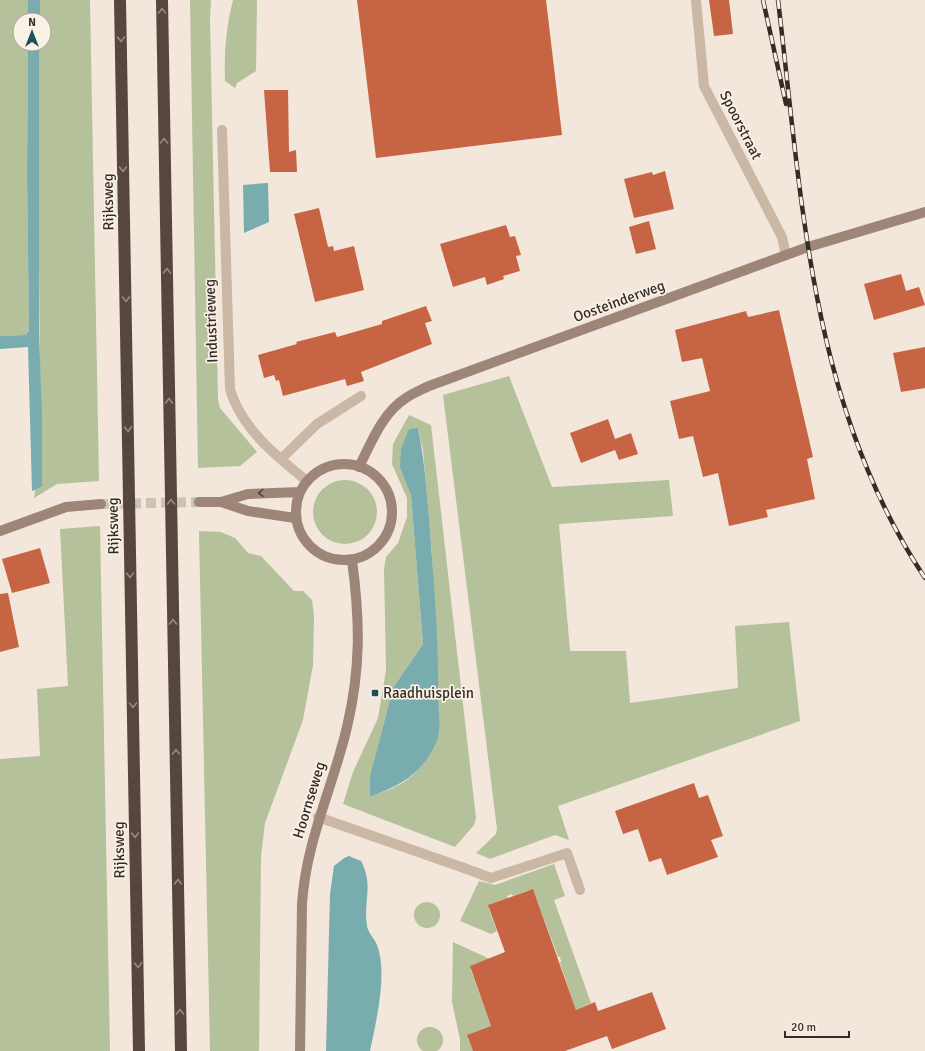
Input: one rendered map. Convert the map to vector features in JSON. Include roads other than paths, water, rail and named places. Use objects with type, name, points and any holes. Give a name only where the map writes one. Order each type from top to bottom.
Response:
[{"type":"highway","name":"Rijksweg","points":[[120,0],[139,1051]]},
{"type":"highway","points":[[162,0],[181,1051]]},
{"type":"street","name":"Spoorstraat","points":[[696,0],[704,86],[782,237],[786,255]]},
{"type":"street","name":"Industrieweg","points":[[222,130],[230,389],[236,406],[252,430],[280,459],[307,481]]},
{"type":"street","name":"Oosteinderweg","points":[[359,466],[390,412],[406,398],[429,386],[786,255],[925,212]]},
{"type":"street","points":[[280,459],[317,424],[361,396]]},
{"type":"street","points":[[332,466],[359,466],[372,473],[381,482],[392,503],[392,516],[389,528],[384,538],[366,555],[352,560],[332,559],[321,554],[305,539],[295,518],[300,492],[307,481],[315,474],[332,466]]},
{"type":"street","points":[[199,502],[221,502],[248,494],[300,492]]},
{"type":"street","points":[[221,502],[248,511],[295,518]]},
{"type":"street","points":[[0,530],[66,507],[100,504]]},
{"type":"street","name":"Hoornseweg","points":[[300,1051],[302,892],[308,854],[318,817],[347,728],[357,669],[359,621],[352,560]]},
{"type":"street","points":[[318,817],[491,878],[567,853],[580,890]]},
{"type":"water","points":[[28,0],[40,0],[40,12],[28,12]]},
{"type":"water","points":[[28,52],[39,52],[39,331],[42,416],[42,487],[32,491],[28,347],[0,349],[0,336],[25,335],[29,331],[27,176]]},
{"type":"water","points":[[268,183],[269,222],[244,233],[243,185]]},
{"type":"water","points":[[418,428],[426,479],[435,593],[439,732],[436,743],[430,754],[417,771],[401,783],[370,797],[370,776],[393,688],[423,644],[411,495],[400,467],[401,449],[409,429]]},
{"type":"water","points":[[349,856],[361,861],[367,878],[368,886],[366,917],[367,926],[376,943],[380,956],[380,998],[370,1051],[326,1051],[330,894],[334,866]]},
{"type":"tunnel","points":[[101,504],[199,502]]},
{"type":"railway","points":[[763,0],[786,104]]},
{"type":"railway","points":[[778,0],[805,225],[817,299],[834,372],[857,443],[887,512],[925,578]]},
{"type":"place","name":"Raadhuisplein","points":[[375,693]]}]
